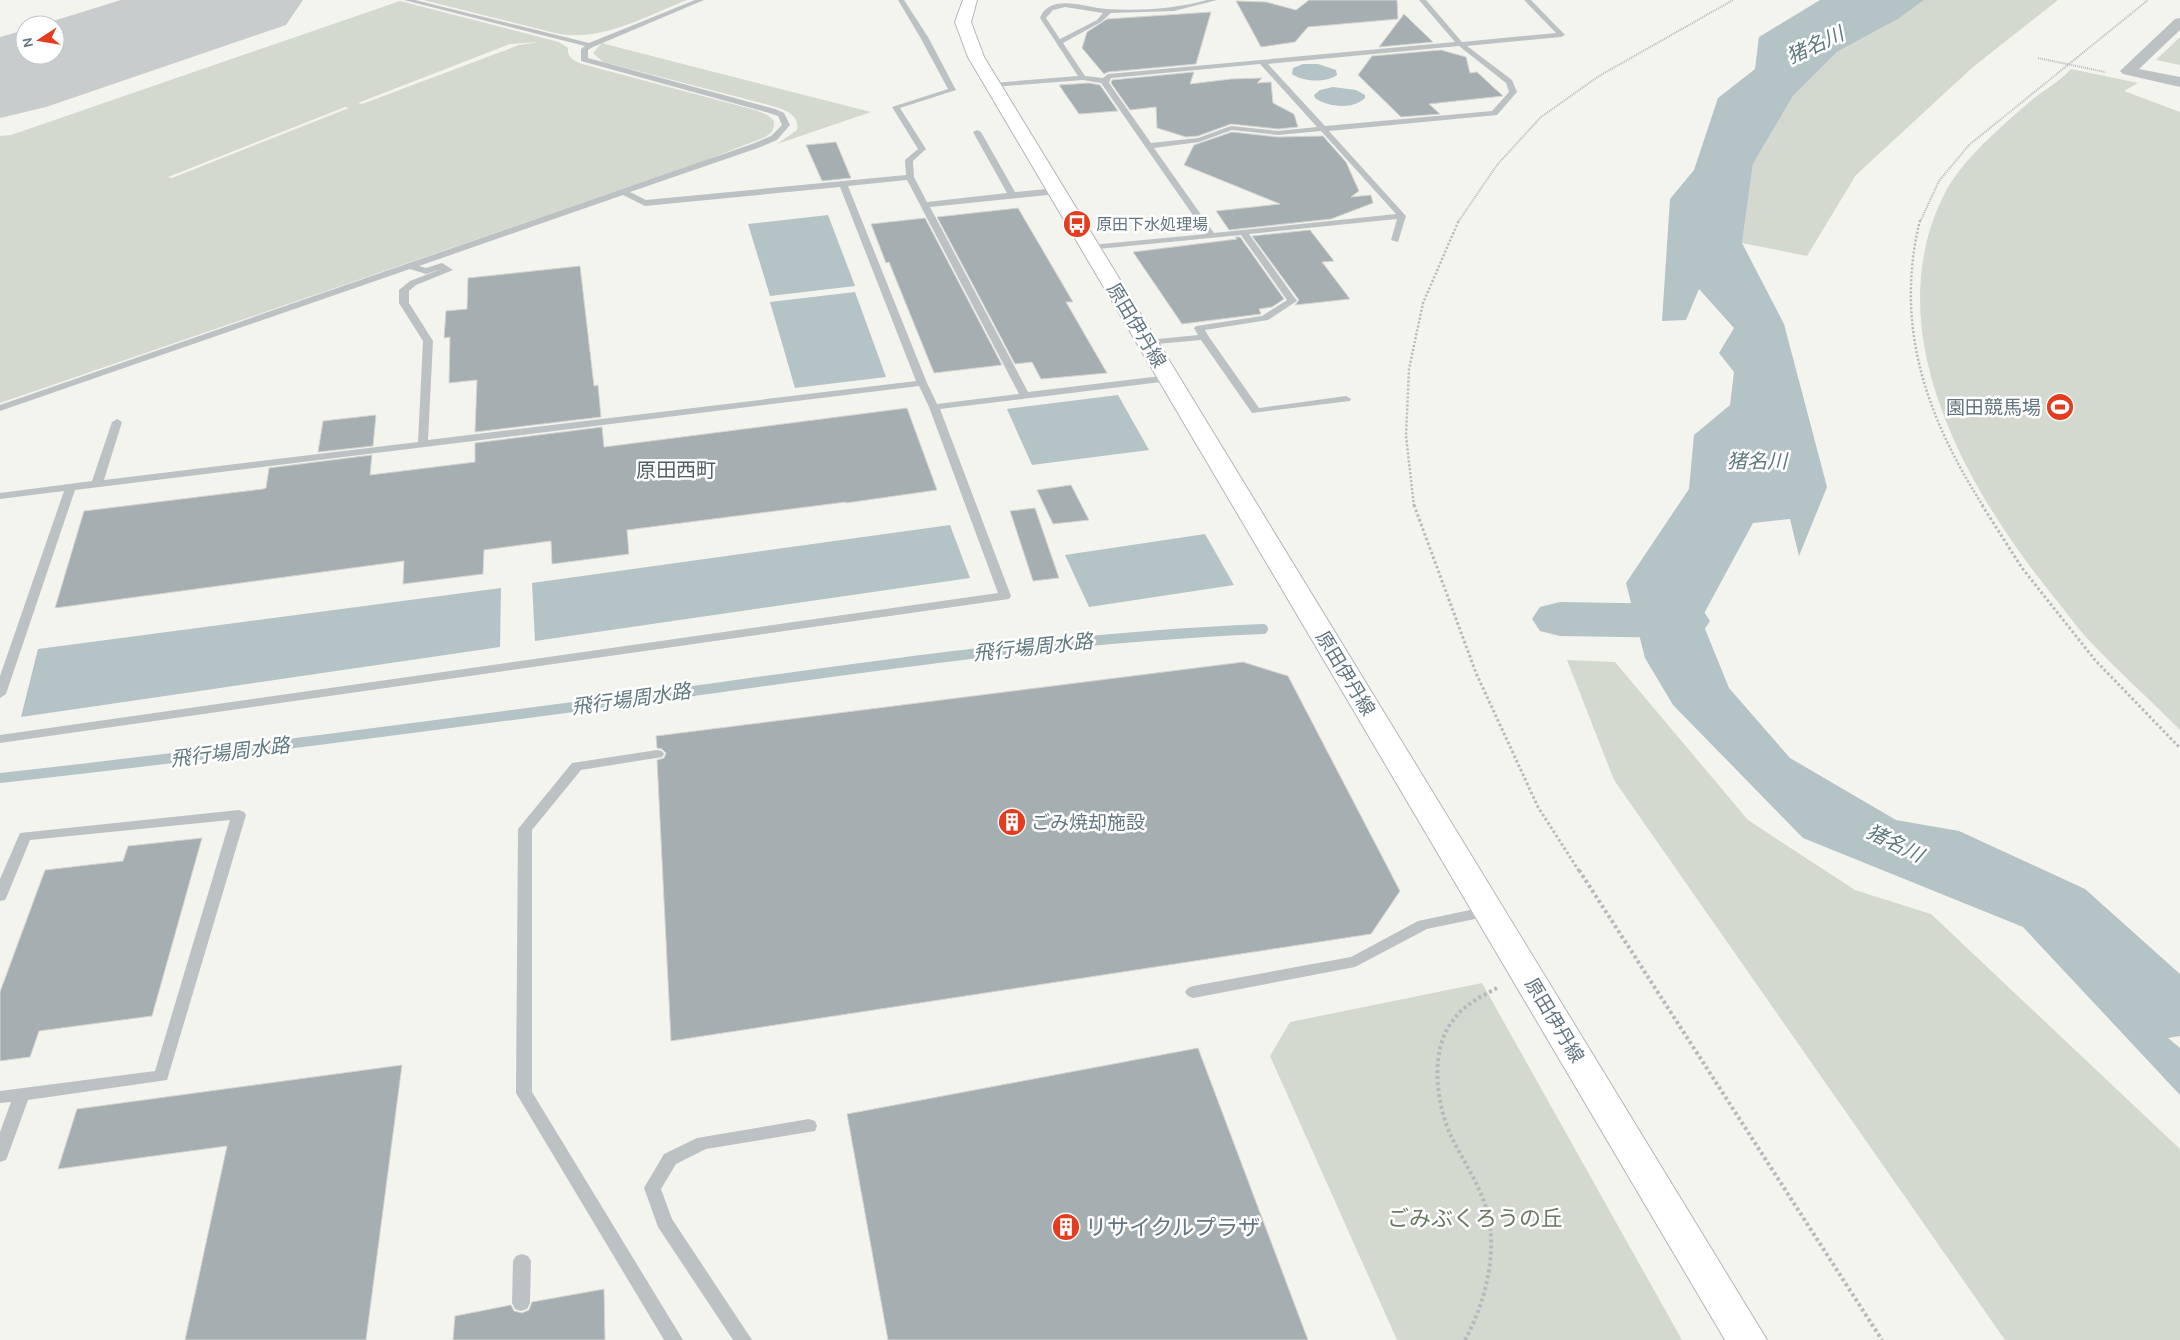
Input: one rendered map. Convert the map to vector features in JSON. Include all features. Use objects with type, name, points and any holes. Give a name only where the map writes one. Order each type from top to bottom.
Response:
[{"type":"street","name":"原田伊丹線","points":[[970,0],[963,22],[976,57],[1747,1340]]},
{"type":"street","points":[[2180,22],[2128,71],[2180,82]]},
{"type":"street","points":[[2140,60],[2180,68]]},
{"type":"lane","points":[[408,0],[590,45]]},
{"type":"lane","points":[[0,408],[755,146],[782,131],[786,125],[785,120],[772,111],[584,59],[586,49],[590,45],[701,0]]},
{"type":"lane","points":[[901,0],[952,90],[896,107],[922,149],[909,160],[910,177],[1025,396]]},
{"type":"lane","points":[[1083,78],[1043,18],[1046,12],[1053,7],[1066,6],[1109,11],[1175,10],[1214,0]]},
{"type":"lane","points":[[1149,146],[1199,140],[1231,128],[1278,133],[1494,113],[1512,92],[1508,82],[1460,44],[1422,0]]},
{"type":"lane","points":[[1212,236],[1105,83],[1108,76],[1561,35],[1527,0]]},
{"type":"lane","points":[[1060,42],[1099,21],[1109,11]]},
{"type":"lane","points":[[1262,62],[1402,216]]},
{"type":"lane","points":[[993,85],[1083,78],[1106,81]]},
{"type":"lane","points":[[977,132],[1012,196]]},
{"type":"lane","points":[[624,192],[645,203],[910,177]]},
{"type":"lane","points":[[0,739],[1005,596],[934,407],[922,383],[844,184]]},
{"type":"lane","points":[[925,205],[1056,191]]},
{"type":"lane","points":[[1091,248],[1402,216]]},
{"type":"lane","points":[[1395,240],[1402,216]]},
{"type":"lane","points":[[1242,232],[1292,301],[1265,318],[1199,328],[1204,337],[1256,411],[1346,399]]},
{"type":"lane","points":[[410,266],[426,271],[442,266],[448,270],[413,283],[404,290],[404,303],[428,341],[423,444]]},
{"type":"lane","points":[[1148,343],[1204,337]]},
{"type":"lane","points":[[934,407],[1169,378]]},
{"type":"lane","points":[[0,496],[922,383]]},
{"type":"lane","points":[[97,484],[117,422]]},
{"type":"lane","points":[[0,694],[71,487]]},
{"type":"lane","points":[[657,754],[577,766],[525,829],[524,1093],[674,1340]]},
{"type":"lane","points":[[0,896],[25,836],[239,815],[160,1076],[0,1097]]},
{"type":"lane","points":[[1193,992],[1356,962],[1423,926],[1489,911]]},
{"type":"lane","points":[[0,1154],[22,1095]]},
{"type":"lane","points":[[743,1340],[664,1222],[652,1188],[670,1159],[702,1143],[810,1126]]},
{"type":"lane","points":[[522,1261],[522,1304]]},
{"type":"path","points":[[1733,0],[1598,76],[1541,117],[1497,164],[1456,225],[1423,303],[1409,369],[1406,436],[1414,509],[1476,673],[1538,807],[1882,1340]]},
{"type":"path","points":[[2148,0],[1969,145],[1939,181],[1921,217],[1912,254],[1910,292],[1914,349],[1929,402],[1965,478],[2022,568],[2095,660],[2180,748]]},
{"type":"path","points":[[2038,58],[2103,72]]},
{"type":"path","points":[[1465,1340],[1471,1330],[1488,1277],[1490,1226],[1478,1189],[1444,1120],[1438,1085],[1440,1050],[1452,1020],[1475,1000],[1502,986]]},
{"type":"green space","points":[[423,0],[687,0],[624,26],[592,34],[576,35],[559,34]]},
{"type":"green space","points":[[1924,0],[2058,0],[1973,67],[1856,175],[1807,256],[1742,243],[1753,164],[1793,96],[1837,52],[1898,19]]},
{"type":"green space","points":[[400,1],[559,42],[568,48],[572,59],[582,64],[755,110],[768,115],[774,121],[774,127],[769,135],[696,164],[0,403],[0,136],[11,135]],"holes":[[[539,42],[519,45],[362,104],[358,103],[510,44]],[[345,107],[349,108],[172,178],[168,177]]]},
{"type":"green space","points":[[2180,37],[2180,65],[2156,60]]},
{"type":"green space","points":[[602,42],[871,112],[777,144],[797,130],[796,119],[789,113],[769,105],[603,62],[593,53],[601,44],[599,43]]},
{"type":"green space","name":"園田競馬場","points":[[2071,69],[2138,83],[2124,91],[2180,112],[2180,730],[2085,636],[2024,558],[1992,510],[1963,460],[1940,407],[1925,352],[1920,297],[1927,242],[1947,189],[1954,177],[1986,141],[2033,99]]},
{"type":"green space","points":[[1567,660],[1615,662],[1748,820],[1855,890],[1931,914],[2180,1149],[2180,1340],[2005,1340],[1614,780]]},
{"type":"green space","name":"ごみぶくろうの丘","points":[[1482,983],[1682,1340],[1397,1340],[1270,1056],[1290,1022]]},
{"type":"water","name":"猪名川","points":[[1820,0],[1924,0],[1898,19],[1837,52],[1793,96],[1753,164],[1742,243],[1784,324],[1827,487],[1799,556],[1790,519],[1753,523],[1701,619],[1729,688],[1790,758],[1896,820],[1959,831],[2085,889],[2180,974],[2180,1036],[2168,1038],[2180,1048],[2180,1095],[2023,927],[1803,838],[1673,705],[1645,658],[1626,583],[1689,489],[1694,435],[1730,405],[1734,372],[1719,353],[1734,328],[1699,289],[1686,320],[1662,321],[1670,199],[1694,170],[1718,98],[1755,69],[1759,37]]},
{"type":"water","points":[[1303,64],[1318,64],[1336,70],[1337,75],[1332,78],[1308,80],[1292,74],[1293,68]]},
{"type":"water","points":[[1333,87],[1356,90],[1365,95],[1365,98],[1354,104],[1340,106],[1315,98],[1314,95],[1320,90]]},
{"type":"water","points":[[828,215],[855,286],[770,296],[748,224]]},
{"type":"water","points":[[855,292],[886,377],[795,388],[770,302]]},
{"type":"water","points":[[1118,395],[1149,450],[1032,465],[1007,409]]},
{"type":"water","points":[[950,525],[970,578],[535,641],[532,583]]},
{"type":"water","points":[[1205,534],[1234,585],[1089,607],[1065,555]]},
{"type":"water","points":[[501,588],[500,647],[21,717],[38,649]]},
{"type":"building","points":[[1309,0],[1397,0],[1398,19],[1308,27],[1295,42],[1261,47],[1236,1],[1266,2],[1296,10]]},
{"type":"building","points":[[1211,12],[1196,64],[1108,72],[1104,74],[1082,48],[1087,32],[1107,19]]},
{"type":"building","points":[[1404,14],[1433,42],[1379,47]]},
{"type":"building","points":[[1441,50],[1466,57],[1470,73],[1477,72],[1503,96],[1429,104],[1440,114],[1401,117],[1358,75],[1372,56]]},
{"type":"building","points":[[1194,72],[1190,84],[1231,79],[1262,78],[1257,83],[1271,82],[1273,103],[1294,114],[1298,127],[1278,129],[1231,124],[1198,136],[1186,137],[1157,128],[1156,107],[1130,110],[1111,83],[1112,80]]},
{"type":"building","points":[[1089,83],[1100,85],[1118,111],[1079,114],[1059,85]]},
{"type":"building","points":[[1232,132],[1278,137],[1323,136],[1346,162],[1359,191],[1351,197],[1371,195],[1373,203],[1331,219],[1229,230],[1216,211],[1280,204],[1184,165],[1194,145]]},
{"type":"building","points":[[836,142],[851,178],[822,181],[806,145]]},
{"type":"building","points":[[1018,208],[1073,302],[1066,302],[1107,373],[1041,379],[1032,362],[1015,364],[937,217]]},
{"type":"building","points":[[925,218],[1002,365],[934,373],[889,262],[886,263],[871,224]]},
{"type":"building","points":[[1310,230],[1334,261],[1322,262],[1350,299],[1295,305],[1299,300],[1252,236]]},
{"type":"building","points":[[1235,237],[1240,237],[1284,299],[1272,307],[1259,309],[1261,314],[1182,324],[1133,252],[1237,239]]},
{"type":"building","points":[[580,266],[594,386],[598,385],[601,417],[475,432],[477,380],[449,383],[450,337],[444,338],[446,311],[467,309],[468,278]]},
{"type":"building","points":[[907,408],[937,490],[627,530],[629,554],[552,564],[551,541],[484,550],[483,574],[403,584],[404,561],[55,608],[84,511],[263,489],[266,488],[269,468],[316,462],[372,455],[370,475],[475,462],[475,443],[602,427],[604,447]]},
{"type":"building","points":[[376,415],[373,446],[318,452],[323,421]]},
{"type":"building","points":[[1071,485],[1089,520],[1053,524],[1037,490]]},
{"type":"building","points":[[1035,508],[1059,578],[1033,581],[1010,511]]},
{"type":"building","name":"ごみ焼却施設","points":[[1243,662],[1288,676],[1400,891],[1371,934],[671,1041],[657,760],[664,758],[666,753],[662,749],[657,748],[656,736]]},
{"type":"building","points":[[202,838],[152,1016],[39,1031],[30,1057],[0,1061],[0,992],[45,870],[123,861],[128,846]]},
{"type":"building","name":"リサイクルプラザ","points":[[1198,1048],[1308,1340],[888,1340],[847,1114]]},
{"type":"building","points":[[402,1065],[366,1340],[185,1340],[227,1146],[58,1169],[77,1109]]},
{"type":"building","points":[[604,1289],[605,1340],[453,1340],[455,1316],[511,1305],[514,1311],[522,1313],[529,1310],[532,1302]]},
{"type":"waterway","name":"飛行場周水路","points":[[1560,619],[1682,621]]},
{"type":"waterway","name":"飛行場周水路","points":[[0,778],[340,737],[970,654],[1116,639],[1263,629]]},
{"type":"taxiway","points":[[0,67],[15,56]]},
{"type":"runway","points":[[0,79],[244,0]]},
{"type":"place","name":"原田下水処理場","points":[[1077,224]]},
{"type":"place","name":"園田競馬場","points":[[2060,407]]},
{"type":"place","name":"ごみ焼却施設","points":[[1012,822]]},
{"type":"place","name":"リサイクルプラザ","points":[[1066,1227]]},
{"type":"district","name":"原田西町","points":[[676,470]]}]
